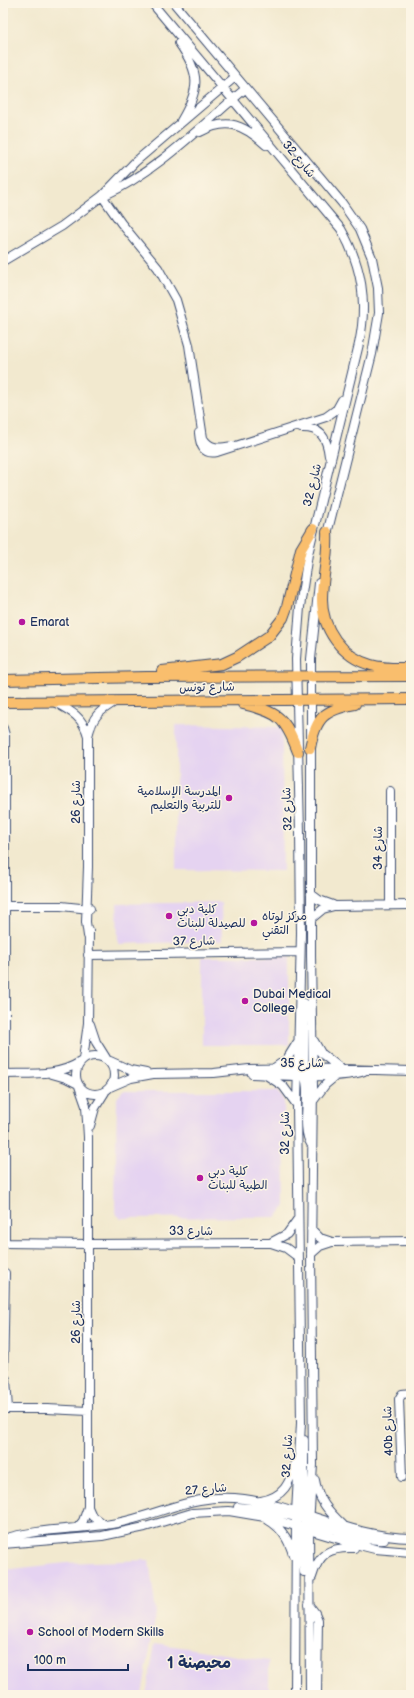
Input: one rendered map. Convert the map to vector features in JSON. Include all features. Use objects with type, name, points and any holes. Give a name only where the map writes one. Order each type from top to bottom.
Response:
[{"type":"main road","points":[[147,677],[164,671],[222,664],[237,657],[269,636],[283,618],[301,549],[313,529]]},
{"type":"main road","points":[[327,532],[327,553],[322,605],[325,620],[331,635],[349,653],[364,663],[381,667],[411,668]]},
{"type":"main road","name":"شارع تونس","points":[[3,680],[147,677],[411,676]]},
{"type":"main road","points":[[310,748],[315,727],[329,711],[341,706],[376,699]]},
{"type":"main road","name":"شارع تونس","points":[[3,702],[411,699]]},
{"type":"main road","points":[[227,700],[265,709],[276,715],[289,729],[298,752]]},
{"type":"street","name":"شارع 32","points":[[174,3],[351,216],[367,243],[376,273],[379,304],[377,331],[327,532],[315,608],[311,677],[312,1037],[297,1105],[297,1220],[301,1423],[299,1450],[309,1588],[310,1695]]},
{"type":"street","name":"شارع 32","points":[[154,5],[340,229],[354,254],[360,276],[364,304],[362,327],[313,529],[300,607],[296,677],[300,832],[300,981],[298,1043],[313,1102],[311,1229],[313,1465],[295,1566],[295,1695]]},
{"type":"street","points":[[154,5],[188,56],[196,75],[194,96],[178,127]]},
{"type":"street","points":[[100,198],[125,171],[235,77]]},
{"type":"street","points":[[3,261],[44,238],[100,198],[137,177],[186,139],[245,89]]},
{"type":"street","points":[[186,139],[216,125],[235,125],[253,133],[288,165]]},
{"type":"street","points":[[100,198],[158,268],[176,300],[189,345],[202,435],[205,442],[214,447],[232,446],[320,420],[332,413],[341,403],[347,390]]},
{"type":"street","points":[[292,428],[309,428],[321,433],[327,443],[330,462]]},
{"type":"street","name":"شارع 26","points":[[88,736],[94,717],[98,712],[116,701]]},
{"type":"street","name":"شارع 26","points":[[53,702],[78,716],[86,728],[88,736],[88,867],[90,877],[86,925],[88,936],[88,1014],[86,1041],[82,1060]]},
{"type":"street","points":[[4,730],[4,1243]]},
{"type":"street","name":"شارع 34","points":[[390,791],[390,905]]},
{"type":"street","points":[[311,894],[319,900],[334,906]]},
{"type":"street","points":[[4,906],[61,906],[70,904],[88,906]]},
{"type":"street","points":[[311,919],[318,912],[334,906],[411,905]]},
{"type":"street","name":"شارع 37","points":[[88,955],[300,952]]},
{"type":"street","points":[[300,981],[304,993],[307,1135],[312,1147]]},
{"type":"street","name":"شارع 26","points":[[88,1014],[92,1033],[108,1060]]},
{"type":"street","points":[[312,1037],[321,1053],[339,1072],[325,1085],[313,1102]]},
{"type":"street","points":[[274,1069],[287,1059],[298,1043]]},
{"type":"street","points":[[4,1074],[47,1073],[68,1069],[82,1060],[94,1055],[108,1060],[112,1065],[115,1076],[108,1089],[100,1094],[89,1093],[79,1085],[66,1078],[47,1073]]},
{"type":"street","points":[[79,1085],[76,1072],[82,1060]]},
{"type":"street","name":"شارع 35","points":[[108,1060],[130,1070],[152,1074]]},
{"type":"street","name":"شارع 35","points":[[239,1072],[249,1069],[274,1069],[305,1072]]},
{"type":"street","name":"شارع 35","points":[[108,1089],[131,1078],[152,1074],[239,1072],[265,1075],[305,1072],[339,1072],[355,1074],[364,1071],[411,1071]]},
{"type":"street","points":[[265,1075],[282,1086],[297,1105]]},
{"type":"street","name":"شارع 26","points":[[77,1528],[83,1521],[88,1507],[88,1137],[86,1106],[79,1085]]},
{"type":"street","name":"شارع 26","points":[[88,1137],[95,1108],[108,1089]]},
{"type":"street","name":"شارع 33","points":[[4,1243],[63,1243],[104,1240],[111,1243],[271,1242],[277,1241],[287,1234],[297,1220]]},
{"type":"street","points":[[311,1229],[320,1238],[332,1242]]},
{"type":"street","points":[[311,1254],[320,1246],[332,1242],[411,1241]]},
{"type":"street","name":"شارع 33","points":[[271,1242],[286,1248],[298,1257]]},
{"type":"street","points":[[6,1273],[5,1409],[88,1408]]},
{"type":"street","points":[[3,1385],[5,1371]]},
{"type":"street","name":"40b شارع","points":[[402,1477],[400,1397],[404,1393],[411,1393]]},
{"type":"street","points":[[301,1423],[305,1458],[303,1521],[305,1588],[309,1606],[316,1613],[318,1620],[316,1695]]},
{"type":"street","points":[[259,1502],[276,1497],[286,1489],[291,1480],[299,1450]]},
{"type":"street","points":[[313,1465],[319,1496],[329,1511],[346,1527]]},
{"type":"street","name":"شارع 27","points":[[3,1539],[104,1525],[130,1520],[195,1500],[227,1497],[259,1502],[375,1549],[411,1552]]},
{"type":"street","points":[[88,1507],[92,1516],[104,1525]]},
{"type":"street","points":[[216,1511],[238,1507],[270,1511],[368,1540],[398,1538]]},
{"type":"street","name":"شارع 27","points":[[3,1544],[114,1534],[145,1528],[180,1516],[216,1511],[255,1514],[346,1527],[376,1535],[411,1538]]},
{"type":"street","points":[[255,1514],[275,1525],[284,1534],[290,1547],[295,1566]]},
{"type":"street","points":[[309,1588],[318,1561],[328,1551],[342,1547],[375,1549]]},
{"type":"shaded area","name":"المدرسة الإسلامية للتربية والتعليم","points":[[176,725],[282,727],[283,871],[176,870]]},
{"type":"shaded area","name":"كلية دبي للصيدلة للبنات","points":[[221,902],[222,941],[118,944],[117,904]]},
{"type":"shaded area","name":"Dubai Medical College","points":[[202,957],[289,957],[289,1045],[202,1045]]},
{"type":"shaded area","name":"كلية دبي الطبية للبنات","points":[[123,1091],[276,1091],[284,1099],[285,1206],[276,1217],[121,1218],[117,1215],[115,1207],[117,1098]]},
{"type":"shaded area","points":[[149,1560],[156,1613],[142,1695],[3,1695],[3,1570],[66,1563]]},
{"type":"shaded area","points":[[155,1643],[269,1661],[269,1695],[146,1695]]},
{"type":"place","name":"Emarat","points":[[22,622]]},
{"type":"place","name":"المدرسة الإسلامية للتربية والتعليم","points":[[229,798]]},
{"type":"place","name":"كلية دبي للصيدلة للبنات","points":[[169,916]]},
{"type":"place","name":"مركز لوتاه التقني","points":[[254,923]]},
{"type":"place","name":"Dubai Medical College","points":[[245,1001]]},
{"type":"place","name":"كلية دبي الطبية للبنات","points":[[200,1178]]},
{"type":"place","name":"School of Modern Skills","points":[[30,1632]]},
{"type":"district","name":"محيصنة 1","points":[[199,1662]]}]
